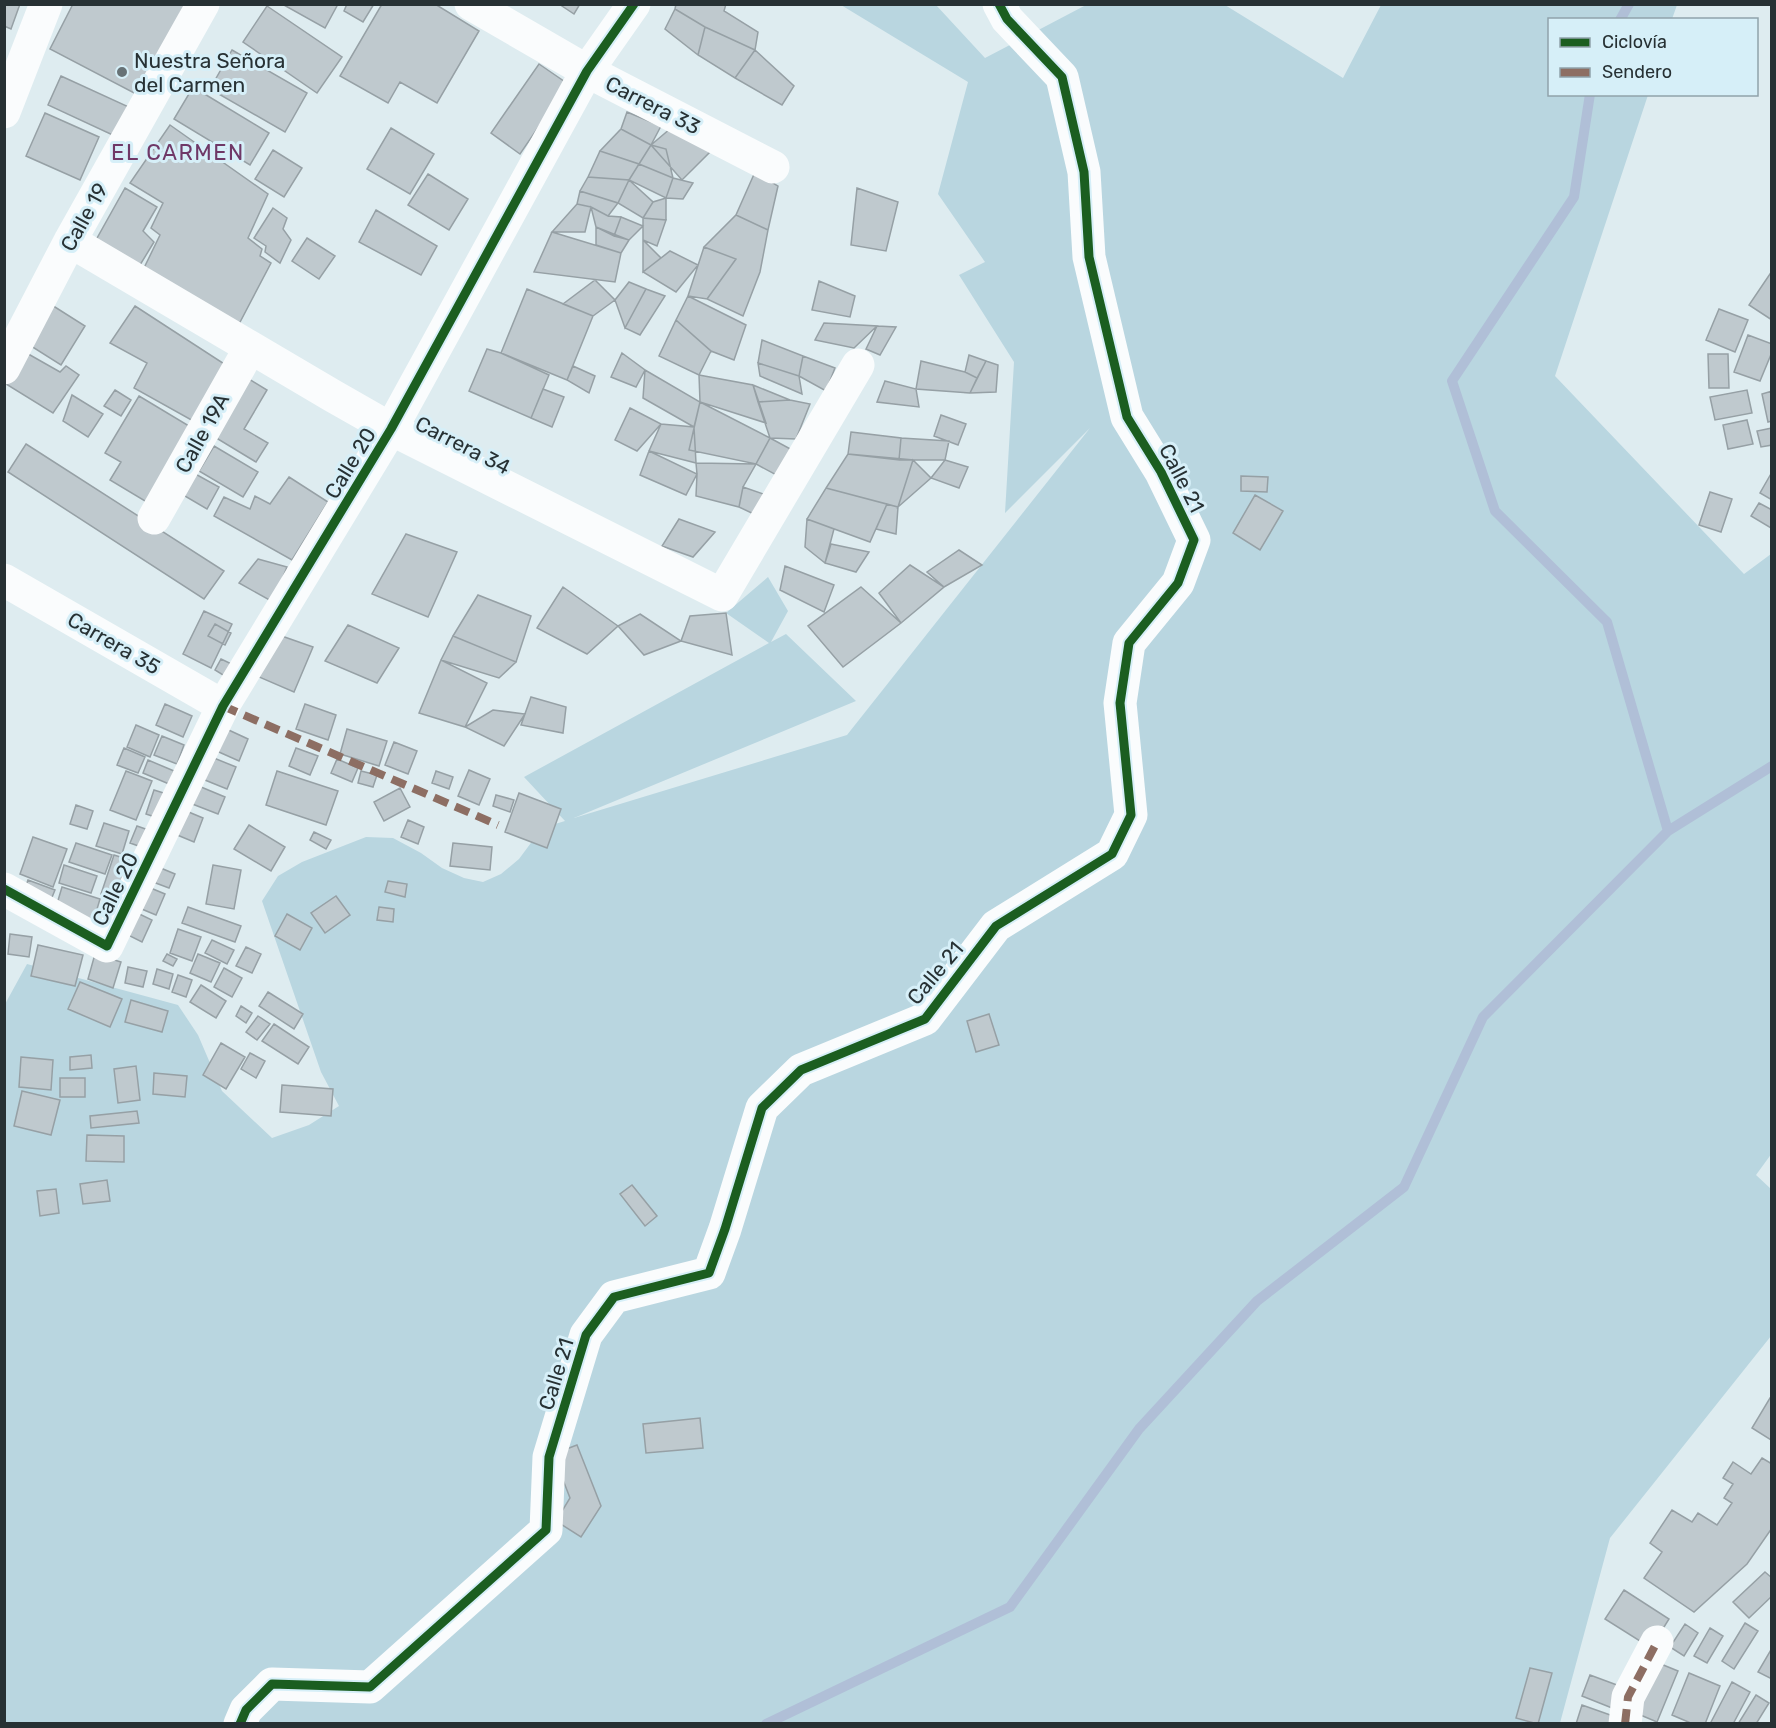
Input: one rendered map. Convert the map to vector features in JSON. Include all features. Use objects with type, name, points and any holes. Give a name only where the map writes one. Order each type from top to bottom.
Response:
[{"type":"street","points":[[4,112],[46,4]]},
{"type":"street","name":"Calle 19","points":[[4,368],[70,241],[203,4]]},
{"type":"street","name":"Carrera 33","points":[[471,4],[587,71],[773,167]]},
{"type":"street","name":"Calle 20","points":[[4,889],[107,946],[223,706],[391,429],[587,71],[634,4]]},
{"type":"street","name":"Calle 21","points":[[240,1724],[246,1710],[272,1684],[370,1687],[546,1530],[549,1457],[586,1335],[614,1297],[709,1273],[762,1108],[801,1070],[925,1019],[996,926],[1112,854],[1131,814],[1120,703],[1129,643],[1178,583],[1194,540],[1161,472],[1127,417],[1089,257],[1084,172],[1062,77],[1007,19],[999,4]]},
{"type":"street","name":"Carrera 34","points":[[70,241],[391,429],[722,595],[858,365]]},
{"type":"street","name":"Calle 19A","points":[[154,518],[250,348]]},
{"type":"street","name":"Carrera 35","points":[[4,580],[223,706]]},
{"type":"street","points":[[1625,1724],[1628,1697],[1657,1642]]},
{"type":"shaded area","points":[[841,5],[936,5],[985,58],[1086,5],[1225,5],[1343,78],[1381,5],[1677,5],[1672,18],[1548,18],[1548,96],[1648,96],[1555,376],[1744,574],[1771,554],[1772,1153],[1756,1175],[1771,1189],[1771,1336],[1610,1538],[1560,1723],[5,1724],[4,1006],[27,964],[178,1005],[198,1035],[222,1091],[272,1138],[309,1125],[339,1106],[321,1072],[262,901],[278,876],[302,862],[366,837],[393,838],[421,853],[442,868],[464,878],[483,882],[501,874],[519,859],[542,828],[565,821],[524,777],[769,643],[726,613],[768,577],[788,611],[771,642],[786,634],[856,701],[574,818],[847,735],[1090,428],[1005,513],[1014,362],[959,275],[985,262],[938,194],[968,82]]},
{"type":"building","points":[[4,4],[20,4],[11,29],[4,26]]},
{"type":"building","name":"Nuestra Señora del Carmen","points":[[73,4],[185,4],[138,95],[50,49]]},
{"type":"building","points":[[282,4],[338,4],[325,28]]},
{"type":"building","points":[[347,4],[374,4],[363,22],[344,11]]},
{"type":"building","points":[[382,4],[435,4],[479,31],[437,103],[400,82],[388,103],[340,76]]},
{"type":"building","points":[[559,4],[580,4],[574,14]]},
{"type":"building","points":[[676,4],[726,4],[724,11],[758,32],[755,50],[705,27],[675,9]]},
{"type":"building","points":[[267,6],[342,57],[317,93],[243,42]]},
{"type":"building","points":[[675,9],[705,27],[698,55],[665,29]]},
{"type":"building","points":[[705,27],[755,50],[735,78],[698,55]]},
{"type":"building","points":[[232,50],[307,93],[285,132],[210,89]]},
{"type":"building","points":[[755,50],[794,86],[782,105],[735,78]]},
{"type":"building","points":[[539,64],[568,84],[520,154],[491,133]]},
{"type":"building","points":[[61,76],[131,108],[117,137],[48,105]]},
{"type":"building","points":[[193,87],[269,133],[250,165],[174,119]]},
{"type":"building","points":[[627,112],[661,126],[651,145],[621,129]]},
{"type":"building","points":[[45,113],[99,137],[80,180],[26,156]]},
{"type":"building","points":[[677,123],[710,152],[682,180],[651,145]]},
{"type":"building","points":[[170,125],[268,194],[248,238],[262,249],[260,256],[271,263],[238,326],[144,268],[160,235],[151,228],[163,203],[130,183]]},
{"type":"building","points":[[391,128],[434,154],[410,194],[367,169]]},
{"type":"building","points":[[621,129],[651,145],[639,164],[600,151]]},
{"type":"building","points":[[651,145],[666,149],[673,178],[639,164]]},
{"type":"building","points":[[273,150],[302,168],[284,197],[255,179]]},
{"type":"building","points":[[600,151],[639,164],[629,180],[588,177]]},
{"type":"building","points":[[639,164],[673,178],[666,198],[629,180]]},
{"type":"building","points":[[755,172],[778,186],[768,230],[736,215]]},
{"type":"building","points":[[428,174],[468,199],[449,230],[408,205]]},
{"type":"building","points":[[588,177],[629,180],[618,203],[580,191]]},
{"type":"building","points":[[673,178],[693,183],[683,199],[666,198]]},
{"type":"building","points":[[629,180],[653,202],[643,218],[618,203]]},
{"type":"building","points":[[125,188],[157,207],[143,231],[154,242],[140,265],[96,240]]},
{"type":"building","points":[[857,188],[898,202],[886,251],[851,245]]},
{"type":"building","points":[[580,191],[618,203],[608,216],[591,207],[577,204]]},
{"type":"building","points":[[666,198],[666,220],[643,218],[653,202]]},
{"type":"building","points":[[577,204],[591,207],[585,232],[552,232]]},
{"type":"building","points":[[591,207],[608,216],[621,217],[614,236],[596,227]]},
{"type":"building","points":[[273,208],[287,218],[283,229],[291,240],[280,263],[265,252],[266,246],[254,238]]},
{"type":"building","points":[[376,210],[437,246],[421,275],[359,242]]},
{"type":"building","points":[[736,215],[768,230],[760,272],[743,316],[707,299],[736,259],[704,247]]},
{"type":"building","points":[[621,217],[643,226],[629,240],[614,236]]},
{"type":"building","points":[[643,218],[666,220],[657,246],[643,240]]},
{"type":"building","points":[[596,227],[629,240],[621,253],[596,245]]},
{"type":"building","points":[[552,232],[621,253],[615,282],[534,272]]},
{"type":"building","points":[[307,238],[335,256],[319,279],[292,261]]},
{"type":"building","points":[[643,240],[661,258],[643,272]]},
{"type":"building","points":[[704,247],[736,259],[707,299],[688,296]]},
{"type":"building","points":[[670,251],[698,265],[676,292],[643,272]]},
{"type":"building","points":[[1772,271],[1772,320],[1749,305]]},
{"type":"building","points":[[595,280],[615,300],[593,316],[563,304]]},
{"type":"building","points":[[819,281],[855,296],[850,317],[812,310]]},
{"type":"building","points":[[629,282],[646,289],[625,328],[615,300]]},
{"type":"building","points":[[527,289],[593,316],[567,380],[501,353]]},
{"type":"building","points":[[646,289],[665,296],[640,335],[625,328]]},
{"type":"building","points":[[688,296],[746,325],[734,360],[711,351],[676,320]]},
{"type":"building","points":[[47,302],[85,326],[61,365],[23,341]]},
{"type":"building","points":[[135,306],[232,369],[195,422],[134,388],[147,363],[110,343]]},
{"type":"building","points":[[1719,309],[1748,320],[1735,352],[1706,340]]},
{"type":"building","points":[[676,320],[711,351],[699,375],[659,356]]},
{"type":"building","points":[[824,323],[877,326],[854,348],[815,340]]},
{"type":"building","points":[[877,326],[896,327],[880,355],[866,349]]},
{"type":"building","points":[[1748,335],[1772,344],[1772,352],[1760,381],[1734,372]]},
{"type":"building","points":[[762,340],[803,356],[799,376],[758,363]]},
{"type":"building","points":[[487,349],[549,375],[531,418],[469,391]]},
{"type":"building","points":[[23,351],[60,372],[66,366],[79,375],[53,413],[6,384]]},
{"type":"building","points":[[622,353],[645,370],[636,387],[611,377]]},
{"type":"building","points":[[1708,354],[1728,354],[1729,388],[1709,388]]},
{"type":"building","points":[[969,355],[986,361],[977,378],[965,372]]},
{"type":"building","points":[[803,356],[835,368],[826,391],[799,376]]},
{"type":"building","points":[[921,361],[965,372],[977,378],[970,393],[916,389]]},
{"type":"building","points":[[986,361],[998,365],[996,392],[970,393]]},
{"type":"building","points":[[758,363],[799,376],[802,394],[760,376]]},
{"type":"building","points":[[573,366],[595,376],[589,393],[567,380]]},
{"type":"building","points":[[645,370],[700,402],[694,427],[643,398]]},
{"type":"building","points":[[699,375],[753,385],[766,423],[700,402]]},
{"type":"building","points":[[244,376],[267,390],[244,429],[268,443],[256,462],[208,433]]},
{"type":"building","points":[[885,381],[916,389],[919,407],[877,402]]},
{"type":"building","points":[[753,385],[790,400],[758,402]]},
{"type":"building","points":[[543,389],[564,397],[552,427],[531,418]]},
{"type":"building","points":[[115,390],[131,400],[121,416],[104,406]]},
{"type":"building","points":[[1747,390],[1752,413],[1715,420],[1710,397]]},
{"type":"building","points":[[1772,391],[1772,421],[1768,422],[1762,394]]},
{"type":"building","points":[[72,395],[103,414],[88,437],[63,421]]},
{"type":"building","points":[[139,396],[199,432],[155,507],[110,480],[121,462],[105,453]]},
{"type":"building","points":[[790,400],[810,404],[796,439],[770,438],[758,402]]},
{"type":"building","points":[[700,402],[770,438],[756,464],[689,450]]},
{"type":"building","points":[[630,408],[661,424],[637,451],[615,440]]},
{"type":"building","points":[[941,415],[966,424],[958,445],[934,436]]},
{"type":"building","points":[[1747,420],[1753,444],[1728,449],[1723,425]]},
{"type":"building","points":[[661,424],[694,427],[696,463],[649,451]]},
{"type":"building","points":[[1772,428],[1772,445],[1761,447],[1757,431]]},
{"type":"building","points":[[851,432],[901,438],[899,460],[848,454]]},
{"type":"building","points":[[770,438],[796,452],[782,478],[756,464]]},
{"type":"building","points":[[901,438],[949,441],[945,460],[899,460]]},
{"type":"building","points":[[26,444],[224,571],[204,599],[8,472]]},
{"type":"building","points":[[214,446],[258,472],[243,497],[199,471]]},
{"type":"building","points":[[649,451],[697,474],[686,495],[640,475]]},
{"type":"building","points":[[848,454],[913,460],[898,507],[826,488]]},
{"type":"building","points":[[913,460],[931,478],[898,507]]},
{"type":"building","points":[[945,460],[968,467],[959,488],[931,478]]},
{"type":"building","points":[[696,463],[756,464],[743,487],[739,507],[696,496]]},
{"type":"building","points":[[190,471],[219,487],[207,509],[178,492]]},
{"type":"building","points":[[1772,472],[1772,500],[1760,493]]},
{"type":"building","points":[[1241,476],[1268,477],[1267,492],[1241,491]]},
{"type":"building","points":[[289,477],[328,502],[292,560],[214,516],[224,497],[250,509],[255,496],[270,504]]},
{"type":"building","points":[[743,487],[769,496],[758,516],[739,507]]},
{"type":"building","points":[[826,488],[887,504],[870,542],[807,519]]},
{"type":"building","points":[[1710,492],[1732,499],[1721,532],[1699,525]]},
{"type":"building","points":[[1255,495],[1283,511],[1260,550],[1233,533]]},
{"type":"building","points":[[1759,503],[1772,510],[1771,528],[1751,516]]},
{"type":"building","points":[[887,504],[898,507],[896,534],[876,529]]},
{"type":"building","points":[[679,519],[715,532],[693,557],[662,546]]},
{"type":"building","points":[[807,519],[834,529],[825,563],[805,547]]},
{"type":"building","points":[[406,534],[457,552],[428,617],[372,594]]},
{"type":"building","points":[[831,544],[869,552],[856,572],[825,563]]},
{"type":"building","points":[[959,550],[982,565],[944,587],[927,572]]},
{"type":"building","points":[[258,559],[287,567],[273,602],[239,583]]},
{"type":"building","points":[[910,565],[944,587],[901,623],[879,593]]},
{"type":"building","points":[[785,566],[834,585],[824,612],[780,590]]},
{"type":"building","points":[[563,587],[618,626],[587,654],[537,628]]},
{"type":"building","points":[[861,587],[901,623],[843,667],[808,626]]},
{"type":"building","points":[[478,595],[531,616],[516,662],[453,636]]},
{"type":"building","points":[[204,611],[232,624],[211,668],[183,654]]},
{"type":"building","points":[[726,613],[732,655],[681,641],[690,616]]},
{"type":"building","points":[[640,614],[681,641],[644,655],[618,626]]},
{"type":"building","points":[[215,624],[231,633],[225,645],[208,636]]},
{"type":"building","points":[[348,625],[399,648],[377,683],[325,661]]},
{"type":"building","points":[[276,634],[313,647],[294,692],[250,673]]},
{"type":"building","points":[[453,636],[516,662],[499,678],[441,660]]},
{"type":"building","points":[[221,659],[238,667],[231,680],[215,670]]},
{"type":"building","points":[[441,660],[487,683],[465,727],[419,713]]},
{"type":"building","points":[[531,697],[566,707],[563,733],[521,725]]},
{"type":"building","points":[[165,704],[192,716],[183,737],[156,725]]},
{"type":"building","points":[[305,704],[336,715],[328,740],[296,729]]},
{"type":"building","points":[[493,710],[525,714],[504,746],[465,727]]},
{"type":"building","points":[[136,725],[159,735],[150,757],[127,747]]},
{"type":"building","points":[[220,726],[248,739],[239,761],[210,748]]},
{"type":"building","points":[[347,729],[387,741],[379,766],[340,754]]},
{"type":"building","points":[[162,736],[184,745],[177,764],[154,755]]},
{"type":"building","points":[[394,742],[417,751],[408,774],[385,765]]},
{"type":"building","points":[[124,748],[145,757],[138,773],[117,765]]},
{"type":"building","points":[[296,748],[318,756],[310,775],[289,766]]},
{"type":"building","points":[[204,754],[236,767],[227,789],[195,776]]},
{"type":"building","points":[[337,759],[358,768],[352,782],[331,773]]},
{"type":"building","points":[[148,760],[174,771],[169,784],[143,773]]},
{"type":"building","points":[[469,770],[490,779],[479,805],[458,796]]},
{"type":"building","points":[[126,771],[152,781],[136,820],[110,810]]},
{"type":"building","points":[[277,771],[338,791],[326,825],[266,805]]},
{"type":"building","points":[[361,771],[377,775],[373,787],[358,783]]},
{"type":"building","points":[[436,771],[453,777],[449,789],[432,783]]},
{"type":"building","points":[[189,782],[225,797],[218,814],[182,800]]},
{"type":"building","points":[[400,788],[410,807],[384,821],[374,802]]},
{"type":"building","points":[[154,790],[170,795],[161,819],[146,814]]},
{"type":"building","points":[[519,793],[561,809],[547,848],[505,832]]},
{"type":"building","points":[[496,795],[514,800],[510,812],[493,806]]},
{"type":"building","points":[[76,805],[93,811],[87,829],[70,824]]},
{"type":"building","points":[[179,808],[203,818],[194,842],[170,832]]},
{"type":"building","points":[[408,820],[424,827],[418,844],[401,837]]},
{"type":"building","points":[[104,823],[129,831],[122,854],[96,846]]},
{"type":"building","points":[[249,825],[285,847],[271,871],[234,849]]},
{"type":"building","points":[[137,826],[157,833],[150,850],[130,843]]},
{"type":"building","points":[[314,832],[331,840],[326,849],[310,840]]},
{"type":"building","points":[[33,837],[67,849],[53,887],[20,874]]},
{"type":"building","points":[[76,843],[112,855],[105,874],[69,862]]},
{"type":"building","points":[[453,843],[492,847],[490,870],[450,866]]},
{"type":"building","points":[[114,855],[130,860],[117,900],[101,894]]},
{"type":"building","points":[[151,864],[175,874],[169,888],[145,879]]},
{"type":"building","points":[[64,865],[97,876],[91,893],[59,883]]},
{"type":"building","points":[[213,865],[241,870],[234,909],[206,904]]},
{"type":"building","points":[[28,880],[55,890],[48,907],[22,897]]},
{"type":"building","points":[[388,881],[407,884],[405,897],[385,892]]},
{"type":"building","points":[[141,884],[165,894],[156,915],[132,905]]},
{"type":"building","points":[[62,887],[100,899],[92,926],[54,914]]},
{"type":"building","points":[[336,896],[350,915],[325,933],[311,913]]},
{"type":"building","points":[[188,907],[241,926],[235,942],[182,923]]},
{"type":"building","points":[[379,907],[394,909],[393,922],[377,920]]},
{"type":"building","points":[[129,909],[152,920],[142,942],[120,931]]},
{"type":"building","points":[[287,914],[312,928],[300,950],[275,936]]},
{"type":"building","points":[[178,929],[201,937],[192,961],[170,953]]},
{"type":"building","points":[[10,934],[32,937],[29,957],[8,954]]},
{"type":"building","points":[[212,940],[234,950],[227,964],[205,953]]},
{"type":"building","points":[[38,945],[83,955],[75,986],[31,976]]},
{"type":"building","points":[[246,947],[261,954],[252,973],[236,966]]},
{"type":"building","points":[[95,954],[121,962],[113,988],[88,979]]},
{"type":"building","points":[[167,954],[177,959],[173,966],[163,961]]},
{"type":"building","points":[[198,954],[220,963],[211,982],[190,973]]},
{"type":"building","points":[[128,967],[147,971],[143,987],[125,983]]},
{"type":"building","points":[[224,968],[242,978],[232,997],[214,987]]},
{"type":"building","points":[[157,969],[173,974],[169,989],[153,984]]},
{"type":"building","points":[[178,975],[192,980],[186,997],[172,992]]},
{"type":"building","points":[[80,982],[122,999],[110,1027],[68,1009]]},
{"type":"building","points":[[201,985],[226,1001],[216,1018],[190,1002]]},
{"type":"building","points":[[268,992],[303,1014],[294,1029],[259,1006]]},
{"type":"building","points":[[131,1000],[168,1011],[162,1032],[125,1022]]},
{"type":"building","points":[[241,1006],[252,1013],[246,1023],[236,1016]]},
{"type":"building","points":[[989,1014],[999,1045],[976,1052],[967,1021]]},
{"type":"building","points":[[258,1016],[270,1024],[257,1040],[246,1032]]},
{"type":"building","points":[[274,1024],[309,1047],[298,1064],[262,1041]]},
{"type":"building","points":[[221,1043],[245,1057],[226,1089],[203,1075]]},
{"type":"building","points":[[250,1053],[265,1061],[256,1078],[241,1069]]},
{"type":"building","points":[[91,1055],[92,1068],[70,1070],[70,1057]]},
{"type":"building","points":[[21,1057],[53,1060],[51,1090],[19,1087]]},
{"type":"building","points":[[136,1066],[140,1100],[118,1103],[114,1069]]},
{"type":"building","points":[[154,1073],[187,1076],[185,1097],[153,1094]]},
{"type":"building","points":[[60,1078],[85,1078],[85,1097],[60,1097]]},
{"type":"building","points":[[282,1085],[333,1089],[331,1116],[280,1112]]},
{"type":"building","points":[[22,1091],[60,1100],[51,1135],[14,1126]]},
{"type":"building","points":[[137,1111],[139,1123],[91,1128],[90,1116]]},
{"type":"building","points":[[87,1135],[124,1136],[124,1162],[86,1161]]},
{"type":"building","points":[[107,1180],[110,1201],[83,1204],[80,1184]]},
{"type":"building","points":[[632,1185],[657,1216],[645,1226],[620,1194]]},
{"type":"building","points":[[56,1189],[59,1213],[40,1216],[37,1191]]},
{"type":"building","points":[[1770,1398],[1772,1399],[1771,1440],[1752,1428]]},
{"type":"building","points":[[700,1418],[703,1448],[646,1453],[643,1424]]},
{"type":"building","points":[[577,1445],[601,1506],[581,1537],[556,1521],[570,1498],[553,1454]]},
{"type":"building","points":[[1762,1458],[1772,1464],[1772,1528],[1747,1564],[1694,1612],[1644,1578],[1662,1552],[1650,1543],[1672,1510],[1692,1522],[1698,1513],[1717,1525],[1732,1503],[1724,1498],[1733,1484],[1723,1478],[1733,1462],[1751,1474]]},
{"type":"building","points":[[1765,1572],[1772,1578],[1772,1596],[1749,1618],[1733,1602]]},
{"type":"building","points":[[1624,1590],[1669,1619],[1651,1648],[1605,1619]]},
{"type":"building","points":[[1745,1623],[1758,1631],[1734,1669],[1722,1661]]},
{"type":"building","points":[[1685,1624],[1698,1633],[1684,1656],[1670,1647]]},
{"type":"building","points":[[1710,1628],[1723,1636],[1707,1663],[1694,1656]]},
{"type":"building","points":[[1772,1648],[1772,1679],[1758,1672]]},
{"type":"building","points":[[1651,1660],[1678,1671],[1657,1722],[1631,1711]]},
{"type":"building","points":[[1530,1668],[1552,1673],[1538,1724],[1516,1718]]},
{"type":"building","points":[[1689,1673],[1720,1686],[1705,1724],[1693,1724],[1672,1715]]},
{"type":"building","points":[[1590,1675],[1625,1688],[1617,1710],[1582,1696]]},
{"type":"building","points":[[1732,1682],[1750,1692],[1733,1724],[1710,1724]]},
{"type":"building","points":[[1756,1695],[1769,1703],[1756,1724],[1738,1724]]},
{"type":"building","points":[[1582,1705],[1616,1717],[1614,1724],[1576,1724]]},
{"type":"waterway","points":[[1621,18],[1629,4]]},
{"type":"waterway","points":[[766,1724],[1010,1607],[1139,1429],[1257,1301],[1404,1187],[1483,1017],[1668,831],[1607,622],[1495,511],[1452,381],[1574,197],[1590,96]]},
{"type":"waterway","points":[[1668,831],[1772,766]]},
{"type":"marked path","points":[[223,706],[498,825]]},
{"type":"marked path","points":[[1625,1724],[1628,1697],[1657,1642]]},
{"type":"cycle path","points":[[4,889],[107,946],[223,706],[391,429],[587,71],[634,4]]},
{"type":"cycle path","points":[[240,1724],[246,1710],[272,1684],[370,1687],[546,1530],[549,1457],[586,1335],[614,1297],[709,1273],[762,1108],[801,1070],[925,1019],[996,926],[1112,854],[1131,815],[1120,703],[1129,643],[1178,583],[1194,540],[1161,472],[1127,417],[1089,257],[1084,172],[1062,77],[1007,19],[999,4]]},
{"type":"place","name":"Nuestra Señora del Carmen","points":[[122,72]]},
{"type":"district","name":"EL CARMEN","points":[[178,152]]}]
